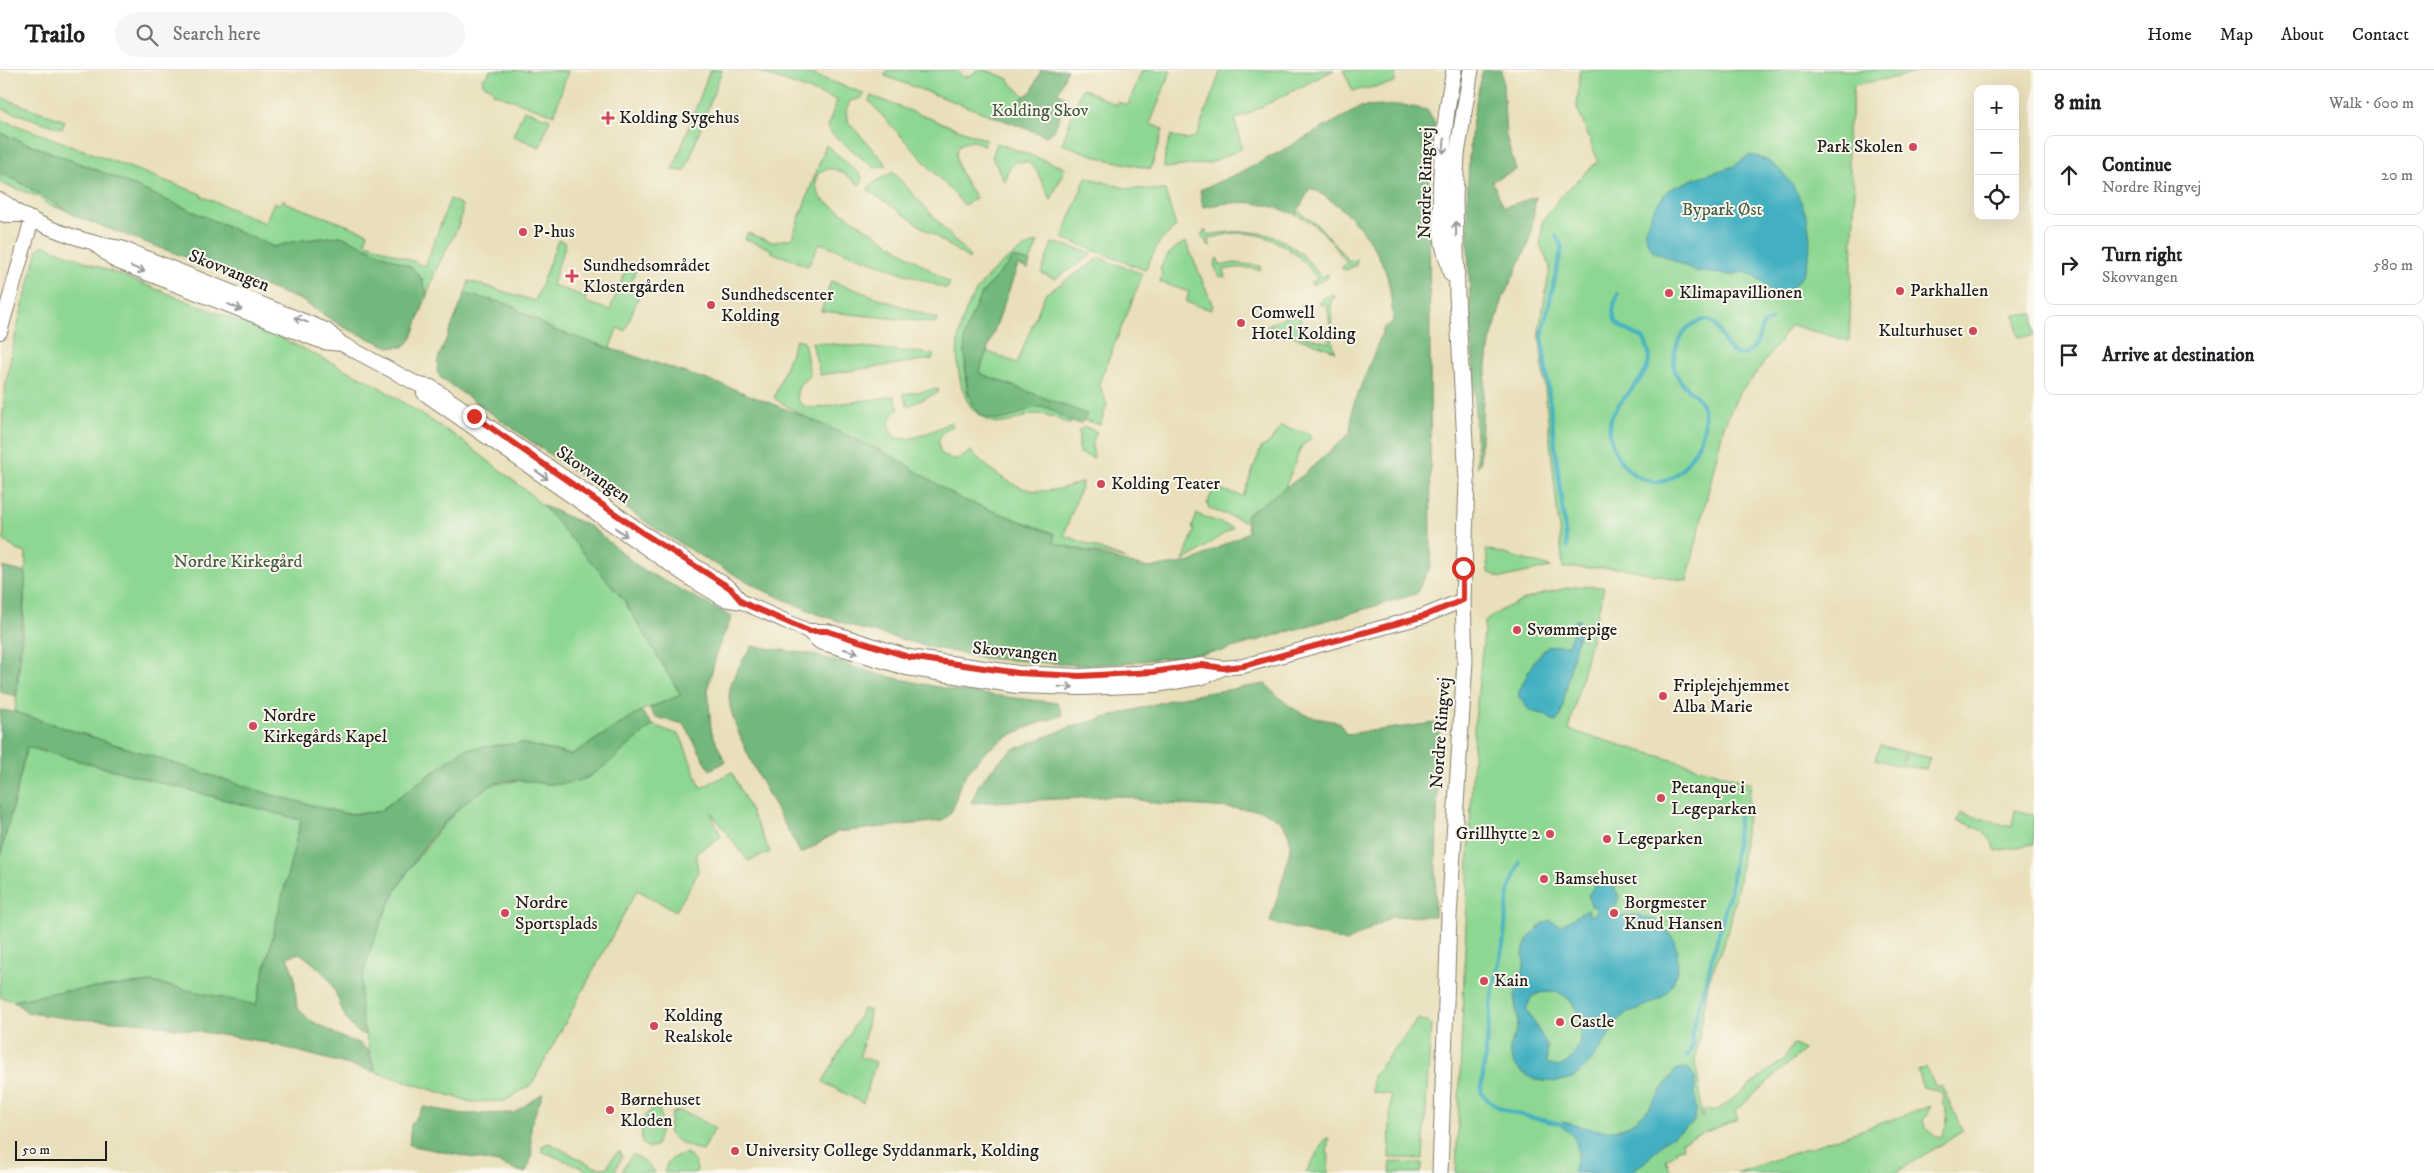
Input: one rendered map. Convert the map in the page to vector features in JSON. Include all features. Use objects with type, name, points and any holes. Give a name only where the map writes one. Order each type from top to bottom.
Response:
[{"type":"main road","name":"Nordre Ringvej","points":[[1454,70],[1448,98],[1442,180],[1442,219],[1443,244],[1457,295]]},
{"type":"main road","name":"Nordre Ringvej","points":[[1440,1173],[1449,917],[1465,661],[1463,600],[1467,480],[1457,295],[1455,199],[1457,154],[1472,70]]},
{"type":"street","name":"Skovvangen","points":[[0,200],[27,217],[96,245],[116,261],[323,342],[342,344],[419,385],[431,387],[643,533],[730,588],[742,602],[808,631],[820,642],[907,668],[1017,686],[1081,688],[1156,685],[1203,677],[1223,668],[1243,666],[1334,641],[1424,616],[1463,600]]},
{"type":"street","name":"Skovvangen","points":[[0,213],[27,217]]},
{"type":"street","points":[[0,332],[27,217]]},
{"type":"green space","points":[[490,70],[568,71],[554,115],[493,93],[493,89],[483,84],[482,78],[488,75]]},
{"type":"green space","points":[[710,70],[722,70],[685,171],[673,170]]},
{"type":"green space","points":[[753,70],[800,70],[863,93],[862,98],[850,101],[846,112],[849,123],[887,165],[874,168],[831,133],[828,126],[837,100]]},
{"type":"green space","points":[[887,70],[956,70],[963,77],[972,75],[976,70],[986,70],[1009,79],[1012,85],[1025,96],[1013,105],[996,110],[992,116],[885,76]]},
{"type":"green space","name":"Kolding Skov","points":[[1041,70],[1067,70],[1058,93],[1067,98],[1054,131],[1046,136],[992,116],[996,110],[1013,105],[1032,91]]},
{"type":"green space","points":[[1142,70],[1171,70],[1150,124],[1163,129],[1151,169],[1104,159],[1062,144],[1082,88],[1116,105],[1117,102],[1128,105]]},
{"type":"green space","points":[[1221,70],[1334,70],[1235,120],[1242,148],[1239,150],[1210,163],[1164,168],[1165,154],[1171,135],[1181,139],[1188,139],[1197,135]]},
{"type":"green space","points":[[1343,70],[1395,70],[1395,83],[1353,91]]},
{"type":"green space","points":[[1483,70],[1502,70],[1506,136],[1516,170],[1492,181],[1504,207],[1536,197],[1530,241],[1503,298],[1490,343],[1483,397],[1480,464],[1477,467],[1468,238],[1468,183],[1472,127]]},
{"type":"green space","name":"Bypark Øst","points":[[1580,70],[1914,70],[1913,74],[1854,85],[1851,117],[1847,132],[1848,161],[1855,189],[1849,341],[1791,325],[1752,379],[1739,393],[1724,425],[1687,581],[1622,568],[1563,568],[1539,331],[1550,267],[1540,244],[1543,221],[1561,196],[1598,161],[1577,107]]},
{"type":"green space","points":[[871,96],[987,140],[984,146],[975,142],[959,145],[957,152],[958,166],[976,198],[964,205],[869,101]]},
{"type":"green space","points":[[0,97],[65,121],[62,129],[0,108]]},
{"type":"green space","points":[[1403,105],[1427,110],[1435,124],[1429,160],[1431,565],[1416,594],[1222,651],[1126,663],[1078,665],[984,658],[931,647],[858,628],[815,613],[763,590],[656,529],[441,378],[437,372],[438,359],[465,294],[508,304],[554,330],[726,386],[801,415],[890,455],[961,499],[1054,534],[1054,543],[1148,568],[1191,562],[1248,532],[1246,515],[1302,476],[1350,433],[1353,406],[1384,328],[1393,322],[1387,276],[1382,262],[1357,224],[1335,203],[1310,188],[1296,215],[1272,206],[1239,202],[1203,207],[1200,190],[1248,169],[1361,107]]},
{"type":"green space","points":[[524,110],[550,119],[540,147],[513,136]]},
{"type":"green space","points":[[0,119],[201,194],[201,196],[265,223],[274,202],[279,204],[284,199],[284,202],[368,233],[365,242],[425,266],[450,199],[462,205],[461,218],[441,259],[427,295],[422,279],[411,267],[341,236],[296,241],[274,247],[107,174],[0,133]]},
{"type":"green space","points":[[0,133],[107,174],[274,247],[296,241],[341,236],[411,267],[422,279],[427,295],[412,338],[404,347],[389,347],[343,327],[301,300],[77,217],[16,180],[0,174]]},
{"type":"green space","points":[[997,143],[1065,168],[1051,200],[1036,170],[1028,162],[1015,162],[1007,172],[1006,180],[1004,181],[992,157]]},
{"type":"green space","points":[[826,145],[861,175],[862,181],[860,185],[843,173],[832,169],[825,169],[821,171],[816,180],[817,190],[823,200],[950,283],[947,289],[820,243],[808,266],[771,252],[771,249],[745,239],[747,233],[773,242],[792,238]]},
{"type":"green space","points":[[893,172],[970,257],[969,259],[868,190],[872,184]]},
{"type":"green space","points":[[0,174],[16,180],[68,211],[48,205],[39,197],[0,183]]},
{"type":"green space","points":[[1086,177],[1125,188],[1165,190],[1176,227],[1160,241],[1145,270],[1062,238]]},
{"type":"green space","points":[[1298,211],[1320,227],[1350,262],[1357,259],[1356,265],[1346,270],[1341,268],[1347,263],[1337,249],[1311,223],[1296,215]]},
{"type":"green space","points":[[1205,229],[1208,235],[1243,232],[1272,236],[1285,242],[1297,251],[1321,277],[1328,274],[1328,277],[1313,285],[1310,283],[1317,279],[1296,255],[1284,246],[1255,234],[1224,235],[1209,240],[1210,247],[1201,236]]},
{"type":"green space","points":[[558,240],[566,243],[552,285],[586,297],[585,302],[610,310],[627,266],[636,270],[628,289],[640,293],[625,331],[617,328],[610,348],[554,330],[508,304],[465,294],[469,281],[535,301]]},
{"type":"green space","points":[[1038,242],[1030,262],[1013,258],[979,299],[974,311],[966,347],[966,385],[971,401],[980,413],[993,419],[1006,418],[1035,407],[1041,407],[1054,411],[1072,422],[1069,425],[1041,414],[1010,422],[996,423],[979,415],[964,394],[958,361],[961,327],[973,296],[994,270],[1011,256]]},
{"type":"green space","points":[[1186,242],[1213,306],[1211,310],[1186,302],[1189,292],[1160,282],[1162,274],[1160,268],[1165,260],[1174,249]]},
{"type":"green space","points":[[1052,243],[1093,254],[1055,279],[1041,273]]},
{"type":"green space","name":"Nordre Kirkegård","points":[[43,245],[277,336],[373,383],[460,439],[528,492],[555,518],[623,599],[681,695],[641,711],[571,755],[521,743],[465,749],[378,812],[347,814],[272,795],[15,712],[23,632],[26,553],[17,550],[4,541],[2,452],[4,399],[23,305],[38,249]]},
{"type":"green space","points":[[1013,258],[1030,262],[1028,269],[1018,265],[979,373],[1087,414],[1082,423],[1071,422],[1051,410],[1040,407],[1005,419],[992,419],[978,412],[970,399],[964,348],[966,330],[979,299]]},
{"type":"green space","points":[[1100,258],[1143,274],[1099,383],[1107,405],[1100,425],[1084,420],[1086,414],[979,373],[986,351],[1017,363],[1045,294]]},
{"type":"green space","points":[[1217,258],[1221,266],[1234,263],[1261,266],[1260,270],[1233,268],[1224,270],[1226,277],[1219,276],[1214,265]]},
{"type":"green space","points":[[831,281],[937,319],[936,323],[821,311]]},
{"type":"green space","points":[[1332,294],[1336,297],[1331,300],[1332,339],[1335,351],[1266,326],[1303,309],[1307,313],[1300,316],[1301,335],[1328,343],[1330,326],[1327,304],[1320,305],[1320,303],[1322,299]]},
{"type":"green space","points":[[2034,313],[2034,336],[2018,337],[2015,315]]},
{"type":"green space","points":[[796,339],[804,341],[810,376],[800,385],[798,390],[797,395],[801,403],[816,408],[894,396],[899,409],[891,418],[889,425],[892,434],[898,438],[916,437],[951,422],[953,426],[942,433],[939,440],[941,453],[948,458],[960,458],[970,451],[984,464],[1010,482],[1022,488],[1035,491],[1065,488],[1083,481],[1064,535],[1126,559],[1053,543],[1053,533],[961,499],[890,455],[801,415],[774,398]]},
{"type":"green space","points":[[812,342],[933,354],[933,359],[820,375]]},
{"type":"green space","points":[[938,389],[939,392],[908,406],[903,394]]},
{"type":"green space","points":[[1281,426],[1310,434],[1312,438],[1301,447],[1285,488],[1247,522],[1210,509],[1207,504],[1214,488],[1243,496],[1261,448],[1270,442]]},
{"type":"green space","points":[[1086,427],[1097,432],[1092,444],[1094,458],[1079,453],[1079,430]]},
{"type":"green space","points":[[542,505],[591,527],[640,568],[732,617],[718,648],[708,687],[711,730],[725,762],[710,770],[684,724],[655,717],[649,708],[681,695],[623,599]]},
{"type":"green space","points":[[1197,514],[1233,528],[1183,561],[1195,529],[1192,528]]},
{"type":"green space","points":[[1486,549],[1551,567],[1501,578],[1488,572]]},
{"type":"green space","points":[[3,567],[26,573],[16,696],[0,692]]},
{"type":"green space","name":"Legeparken","points":[[1581,586],[1604,587],[1569,730],[1751,783],[1739,882],[1729,930],[1709,980],[1695,1061],[1700,1090],[1701,1117],[1703,1118],[1703,1110],[1713,1111],[1722,1107],[1783,1060],[1793,1044],[1804,1050],[1735,1111],[1738,1119],[1681,1142],[1683,1148],[1676,1150],[1677,1153],[1666,1159],[1671,1173],[1456,1173],[1474,730],[1485,622],[1504,609],[1530,598],[1557,590]]},
{"type":"green space","points":[[752,646],[811,654],[881,675],[957,691],[1057,703],[1063,715],[1019,731],[983,755],[962,781],[951,812],[942,821],[837,832],[801,854],[747,753],[732,713],[729,698],[731,684],[737,670]]},
{"type":"green space","points":[[1266,684],[1283,701],[1298,711],[1316,718],[1339,722],[1346,734],[1435,723],[1439,725],[1435,916],[1391,917],[1347,942],[1270,922],[1286,868],[1290,842],[1284,826],[1271,815],[1260,810],[1155,803],[1120,796],[971,803],[979,784],[995,765],[1012,750],[1068,728],[1181,697]]},
{"type":"green space","points":[[0,710],[15,712],[272,795],[347,814],[378,812],[465,749],[521,743],[571,755],[641,711],[653,725],[613,760],[585,778],[559,784],[517,780],[500,782],[469,799],[448,819],[427,843],[408,870],[378,928],[368,956],[361,989],[362,1022],[365,1035],[350,1025],[332,984],[314,964],[300,953],[287,957],[294,975],[297,1008],[310,1020],[343,1038],[359,1043],[368,1051],[375,1072],[260,1041],[137,1022],[74,1019],[28,1013],[14,1001],[57,992],[152,982],[256,1005],[301,820],[27,747],[0,858]]},
{"type":"green space","name":"Nordre Sportsplads","points":[[653,725],[680,735],[701,788],[732,772],[770,852],[748,861],[711,812],[721,837],[696,853],[698,873],[676,911],[637,890],[532,1084],[505,1101],[471,1102],[375,1072],[360,1013],[361,984],[365,965],[384,915],[398,887],[412,865],[443,825],[472,796],[494,784],[524,780],[558,784],[588,778]]},
{"type":"green space","points":[[1880,745],[1905,752],[1900,766],[1875,759]]},
{"type":"green space","points":[[27,747],[301,820],[256,1006],[152,982],[57,992],[14,1001],[0,997],[0,858]]},
{"type":"green space","points":[[1907,752],[1930,758],[1926,769],[1902,766]]},
{"type":"green space","points":[[2015,810],[2034,815],[2034,844],[1996,851],[1986,834],[1970,825],[1957,821],[1961,813],[2012,827]]},
{"type":"green space","points":[[863,1009],[870,1011],[860,1057],[876,1062],[863,1103],[823,1082]]},
{"type":"green space","points":[[1418,1019],[1431,1024],[1423,1159],[1389,1158],[1391,1095],[1372,1092],[1373,1076]]},
{"type":"green space","points":[[1926,1067],[1936,1087],[1941,1085],[1963,1131],[1895,1173],[1877,1173],[1876,1169],[1872,1167],[1859,1173],[1736,1173],[1931,1106],[1923,1121],[1925,1128],[1936,1137],[1941,1137],[1947,1123],[1943,1096],[1941,1092],[1923,1088],[1917,1071]]},
{"type":"green space","points":[[543,1093],[533,1118],[531,1127],[532,1154],[525,1173],[498,1163],[409,1145],[411,1124],[424,1107],[464,1114],[514,1113]]},
{"type":"green space","points":[[658,1108],[661,1117],[660,1131],[656,1146],[648,1148],[642,1143],[643,1121],[648,1112]]},
{"type":"green space","points":[[678,1111],[692,1115],[715,1128],[703,1151],[679,1142],[668,1132],[672,1113]]},
{"type":"green space","points":[[1329,1138],[1327,1153],[1329,1154],[1328,1173],[1306,1173],[1325,1139]]},
{"type":"green space","points":[[549,1143],[595,1167],[606,1168],[620,1151],[622,1157],[614,1173],[593,1173],[542,1151],[542,1146]]},
{"type":"green space","points":[[687,1153],[695,1162],[697,1170],[695,1173],[664,1173],[671,1159]]},
{"type":"green space","points":[[633,1154],[648,1164],[655,1173],[623,1173],[623,1168]]},
{"type":"green space","points":[[1391,1162],[1423,1163],[1421,1173],[1390,1173]]},
{"type":"water","points":[[1750,155],[1769,162],[1785,175],[1797,194],[1806,216],[1810,239],[1808,261],[1799,280],[1782,294],[1774,294],[1754,275],[1743,272],[1732,275],[1698,272],[1653,251],[1647,241],[1645,228],[1655,207],[1668,190],[1696,178],[1734,166]]},
{"type":"water","points":[[1579,619],[1579,634],[1573,654],[1561,716],[1556,722],[1543,714],[1530,711],[1519,697],[1519,691],[1534,661],[1547,646],[1568,645],[1574,630],[1573,622]]},
{"type":"water","points":[[1602,882],[1613,885],[1619,896],[1616,907],[1608,910],[1610,917],[1640,915],[1662,925],[1670,933],[1678,955],[1675,978],[1670,988],[1657,1001],[1629,1012],[1619,1020],[1597,1054],[1581,1072],[1573,1077],[1554,1082],[1533,1079],[1517,1068],[1510,1055],[1510,1046],[1518,1025],[1515,998],[1524,965],[1524,949],[1532,934],[1550,920],[1560,926],[1588,909],[1589,915],[1595,915],[1597,910],[1594,906],[1591,906],[1588,895],[1595,885]],"holes":[[[1546,991],[1556,992],[1565,996],[1572,1003],[1580,1023],[1578,1045],[1574,1055],[1558,1067],[1547,1063],[1547,1045],[1526,1009],[1532,996]]]},
{"type":"water","points":[[1686,1068],[1690,1070],[1695,1079],[1696,1113],[1693,1123],[1665,1141],[1645,1162],[1628,1173],[1573,1173],[1577,1158],[1576,1141],[1561,1126],[1562,1122],[1600,1130],[1623,1128],[1633,1123],[1650,1107],[1676,1069]]},
{"type":"waterway","points":[[1556,236],[1562,247],[1542,335],[1567,547]]},
{"type":"waterway","points":[[1618,294],[1614,304],[1614,318],[1622,327],[1643,338],[1649,352],[1648,365],[1642,376],[1616,408],[1611,420],[1610,433],[1619,458],[1630,472],[1655,482],[1671,478],[1684,467],[1694,452],[1704,427],[1705,418],[1700,401],[1679,380],[1675,370],[1674,357],[1684,331],[1701,321],[1709,320],[1715,325],[1728,348],[1735,354],[1744,355],[1756,345],[1763,324],[1771,320]]},
{"type":"waterway","points":[[1687,1057],[1694,1043],[1691,1036],[1731,888],[1740,810]]},
{"type":"waterway","points":[[1520,862],[1509,891],[1503,945],[1493,989],[1481,1091],[1487,1099],[1505,1110],[1562,1124]]},
{"type":"place","name":"Kolding Sygehus","points":[[608,118]]},
{"type":"place","name":"Park Skolen","points":[[1913,147]]},
{"type":"place","name":"P-hus","points":[[523,232]]},
{"type":"place","name":"Sundhedsområdet Klostergården","points":[[572,276]]},
{"type":"place","name":"Parkhallen","points":[[1900,291]]},
{"type":"place","name":"Klimapavillionen","points":[[1669,293]]},
{"type":"place","name":"Sundhedscenter Kolding","points":[[711,305]]},
{"type":"place","name":"Comwell Hotel Kolding","points":[[1241,323]]},
{"type":"place","name":"Kulturhuset","points":[[1973,331]]},
{"type":"place","name":"Kolding Teater","points":[[1101,484]]},
{"type":"place","name":"Svømmepige","points":[[1517,630]]},
{"type":"place","name":"Friplejehjemmet Alba Marie","points":[[1663,696]]},
{"type":"place","name":"Nordre Kirkegårds Kapel","points":[[253,726]]},
{"type":"place","name":"Petanque i Legeparken","points":[[1661,798]]},
{"type":"place","name":"Grillhytte 2","points":[[1550,834]]},
{"type":"place","name":"Legeparken","points":[[1607,839]]},
{"type":"place","name":"Bamsehuset","points":[[1544,879]]},
{"type":"place","name":"Nordre Sportsplads","points":[[505,913]]},
{"type":"place","name":"Borgmester Knud Hansen","points":[[1614,913]]},
{"type":"place","name":"Kain","points":[[1484,981]]},
{"type":"place","name":"Castle","points":[[1560,1022]]},
{"type":"place","name":"Kolding Realskole","points":[[654,1026]]},
{"type":"place","name":"Børnehuset Kloden","points":[[610,1110]]},
{"type":"place","name":"University College Syddanmark, Kolding","points":[[735,1151]]},
{"type":"route","points":[[474,416],[643,533],[730,588],[742,602],[808,631],[827,631],[844,638],[909,657],[955,665],[1018,673],[1080,676],[1153,672],[1202,665],[1223,668],[1243,666],[1424,616],[1463,600],[1463,568]]}]
